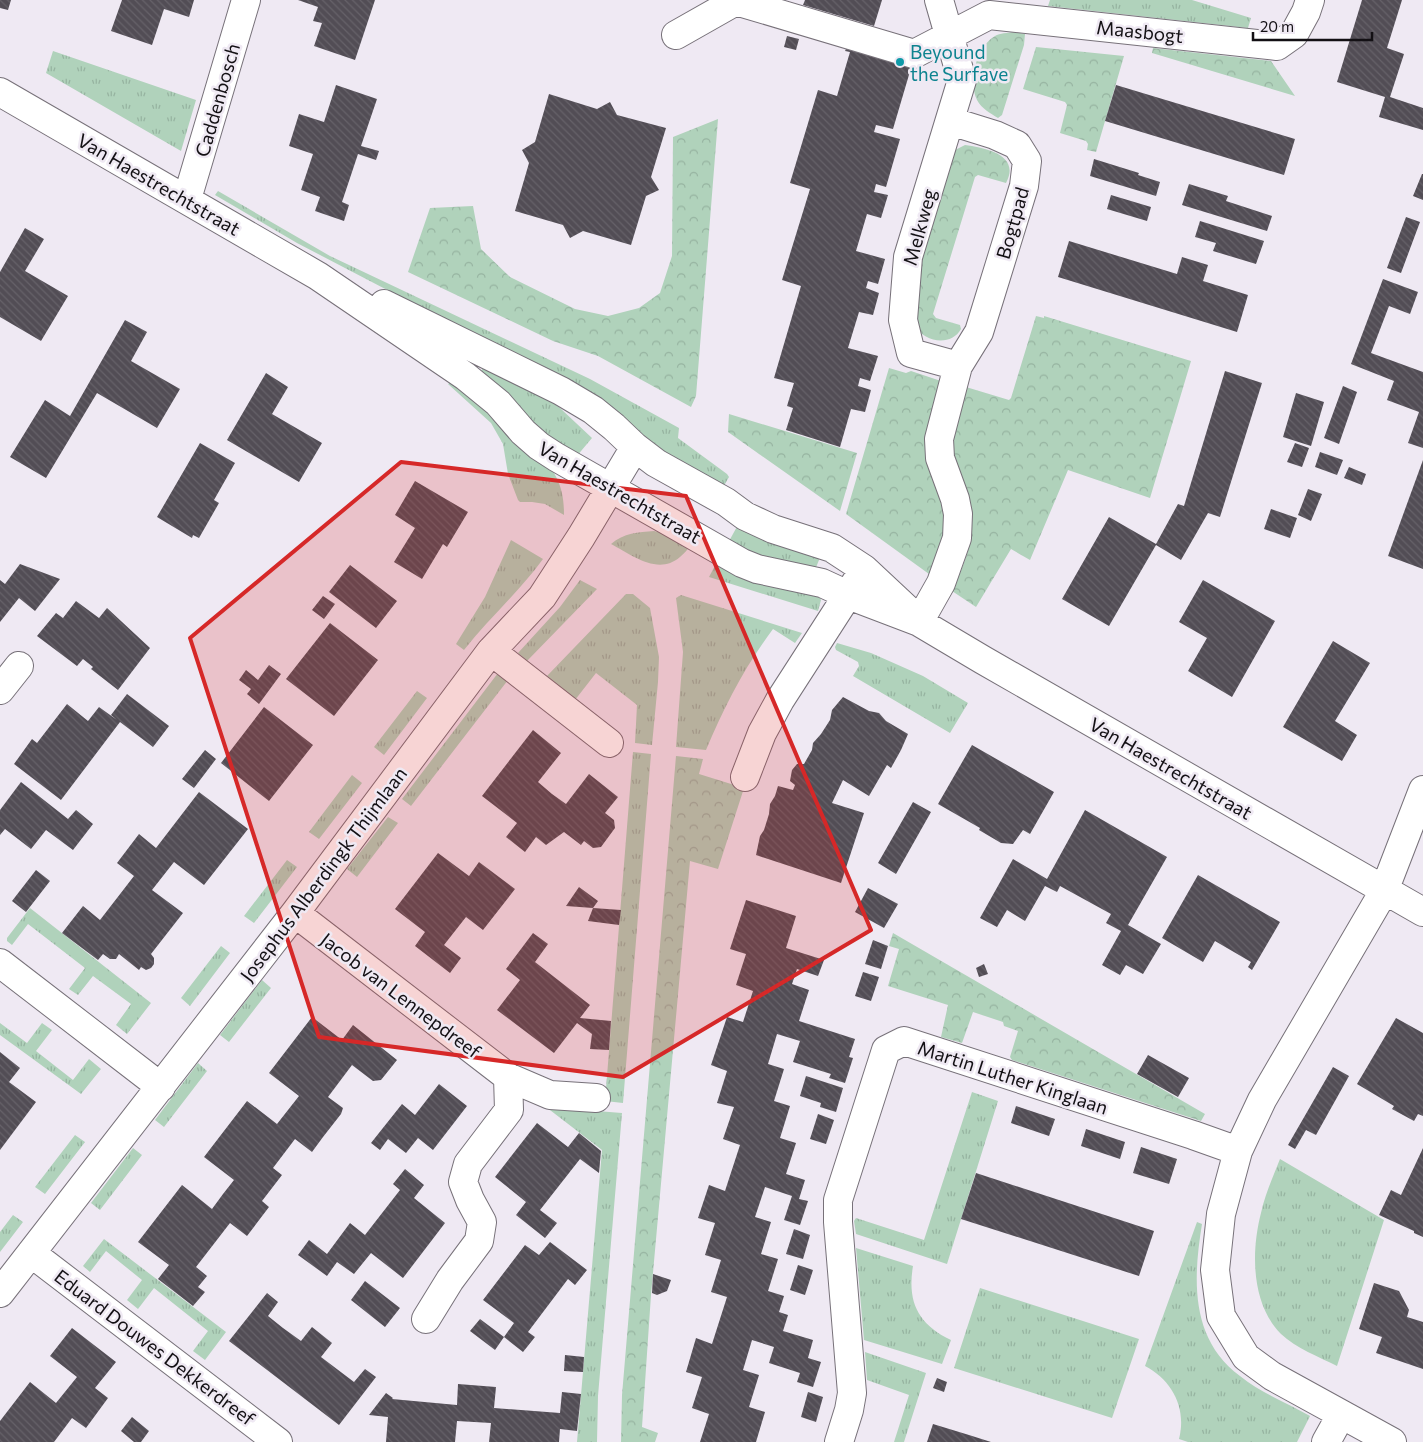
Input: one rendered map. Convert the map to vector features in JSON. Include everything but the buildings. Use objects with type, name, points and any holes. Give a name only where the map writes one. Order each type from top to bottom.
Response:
[{"type":"street","name":"Caddenbosch","points":[[187,199],[246,0]]},
{"type":"street","name":"Melkweg","points":[[939,0],[962,80],[908,257],[903,320],[911,353],[958,366]]},
{"type":"street","name":"Maasbogt","points":[[676,35],[736,1],[914,54],[989,15],[1277,46],[1294,34],[1310,0]]},
{"type":"street","name":"Van Haestrechtstraat","points":[[0,92],[318,276],[483,389],[523,432],[539,446],[610,488],[742,563],[756,569],[822,583],[919,622],[1423,912]]},
{"type":"street","name":"Bogtpad","points":[[950,121],[995,135],[1017,145],[1027,161],[1024,186],[979,332],[958,366]]},
{"type":"street","name":"Van Haestrechtstraat","points":[[318,276],[364,293],[561,391],[593,410],[656,463],[726,502],[745,516],[773,529],[832,548],[864,570],[919,622]]},
{"type":"street","points":[[919,622],[941,583],[958,538],[958,514],[955,499],[940,458],[939,439],[958,366]]},
{"type":"street","name":"Josephus Alberdingk Thijmlaan","points":[[0,1294],[295,913],[491,651],[542,597],[581,537],[635,447]]},
{"type":"street","points":[[745,777],[762,733],[780,700],[864,570]]},
{"type":"street","points":[[491,651],[609,743]]},
{"type":"street","points":[[0,690],[19,666]]},
{"type":"street","points":[[1392,1442],[1272,1376],[1246,1358],[1221,1316],[1215,1270],[1221,1214],[1238,1151],[1262,1100],[1384,891],[1423,790]]},
{"type":"street","name":"Jacob van Lennepdreef","points":[[295,913],[508,1077],[550,1094],[596,1098]]},
{"type":"street","points":[[0,963],[161,1087]]},
{"type":"street","name":"Martin Luther Kinglaan","points":[[839,1442],[852,1393],[838,1222],[838,1200],[886,1050],[904,1042],[1238,1151]]},
{"type":"street","points":[[426,1318],[450,1280],[479,1241],[482,1222],[463,1182],[468,1164],[509,1110],[508,1077]]},
{"type":"street","name":"Eduard Douwes Dekkerdreef","points":[[31,1253],[278,1442]]},
{"type":"street","points":[[1326,1442],[1341,1415]]},
{"type":"highlighted area","points":[[401,462],[686,496],[871,930],[623,1077],[319,1037],[190,638]]},
{"type":"green space","points":[[1050,0],[1192,0],[1251,18],[1248,28],[1048,6]]},
{"type":"green space","points":[[1014,32],[1025,34],[1024,45],[1002,115],[998,118],[984,108],[977,100],[973,84],[975,65],[988,41],[997,35]]},
{"type":"green space","points":[[1036,47],[1124,56],[1096,152],[1087,150],[1088,144],[1086,141],[1060,133],[1067,105],[1065,102],[1023,89]]},
{"type":"green space","points":[[1153,48],[1271,61],[1295,96],[1152,53]]},
{"type":"green space","points":[[53,51],[196,100],[181,151],[46,73]]},
{"type":"green space","points":[[718,119],[696,396],[691,407],[598,356],[553,341],[408,272],[430,208],[473,206],[481,249],[510,277],[575,309],[608,316],[639,308],[660,293],[672,256],[673,137]]},
{"type":"green space","points":[[965,145],[982,148],[999,155],[1005,159],[1009,166],[1009,173],[1006,183],[978,175],[975,177],[933,314],[936,318],[960,325],[961,329],[957,335],[951,338],[944,340],[931,339],[915,326],[917,267],[953,151]]},
{"type":"green space","points":[[218,191],[330,256],[590,379],[679,428],[678,438],[729,477],[722,489],[416,305],[297,243],[215,195]]},
{"type":"green space","points":[[1036,316],[1044,318],[1044,316],[1191,361],[1150,498],[1068,470],[1030,560],[1011,549],[976,607],[952,591],[962,568],[972,532],[971,507],[952,453],[953,433],[966,387],[1009,400],[1011,398]]},
{"type":"green space","points":[[486,363],[536,391],[560,408],[592,438],[576,457],[553,445],[480,373]]},
{"type":"green space","points":[[889,368],[906,373],[911,371],[941,381],[928,423],[925,448],[926,458],[942,501],[945,528],[943,545],[929,574],[846,514]]},
{"type":"green space","points":[[453,381],[554,473],[562,493],[564,515],[545,504],[520,502],[518,500],[508,474],[503,444],[491,423],[448,384]]},
{"type":"green space","points":[[729,414],[857,453],[840,511],[728,432]]},
{"type":"green space","points":[[739,523],[821,555],[815,570],[764,559],[728,543]]},
{"type":"green space","points":[[654,531],[666,534],[690,545],[680,557],[663,565],[645,562],[611,544],[626,535]]},
{"type":"green space","points":[[511,540],[543,559],[464,650],[456,644],[485,597]]},
{"type":"green space","points":[[718,560],[818,594],[821,600],[818,611],[709,577]]},
{"type":"green space","points":[[580,580],[597,589],[527,661],[518,653],[560,607]]},
{"type":"green space","points":[[626,594],[633,594],[650,608],[659,657],[652,745],[635,743],[637,705],[596,673],[575,700],[547,676]]},
{"type":"green space","points":[[681,595],[802,633],[795,643],[773,629],[736,687],[706,750],[676,747],[683,652],[676,598]]},
{"type":"green space","points":[[837,643],[871,653],[923,676],[968,703],[950,733],[853,676],[859,666],[858,662],[836,650]]},
{"type":"green space","points":[[498,673],[508,680],[411,806],[402,799]]},
{"type":"green space","points":[[417,691],[427,698],[384,755],[374,747]]},
{"type":"green space","points":[[633,752],[651,754],[623,1103],[605,1101]]},
{"type":"green space","points":[[676,756],[703,759],[699,774],[744,788],[718,869],[690,861],[651,1295],[642,1427],[658,1433],[655,1442],[621,1442],[622,1395]]},
{"type":"green space","points":[[352,775],[362,783],[319,839],[309,832]]},
{"type":"green space","points":[[388,817],[398,823],[357,877],[347,869]]},
{"type":"green space","points":[[287,860],[297,867],[254,923],[244,916]]},
{"type":"green space","points":[[30,908],[151,1003],[127,1034],[116,1025],[131,1004],[93,976],[78,995],[69,989],[85,968],[28,924],[12,945],[7,941],[7,938]]},
{"type":"green space","points":[[893,933],[1205,1114],[1201,1121],[1012,1060],[1010,1057],[1018,1031],[1004,1026],[1003,1022],[973,1012],[962,1043],[941,1037],[948,1005],[888,986],[899,949],[889,946]]},
{"type":"green space","points":[[221,946],[230,953],[190,1006],[181,998]]},
{"type":"green space","points":[[262,980],[271,988],[229,1042],[220,1035]]},
{"type":"green space","points":[[0,1023],[27,1043],[42,1023],[52,1030],[36,1051],[73,1080],[89,1059],[101,1069],[81,1094],[0,1035]]},
{"type":"green space","points":[[198,1063],[207,1071],[164,1127],[155,1120]]},
{"type":"green space","points":[[972,1092],[998,1101],[947,1264],[856,1234],[854,1221],[856,1218],[924,1240]]},
{"type":"green space","points":[[546,1107],[622,1113],[598,1396],[597,1442],[577,1442],[602,1150]]},
{"type":"green space","points":[[75,1135],[85,1142],[45,1194],[35,1187]]},
{"type":"green space","points":[[133,1148],[142,1155],[100,1210],[91,1203]]},
{"type":"green space","points":[[1280,1159],[1384,1220],[1337,1366],[1301,1348],[1281,1334],[1271,1322],[1259,1293],[1255,1260],[1258,1228],[1269,1186]]},
{"type":"green space","points":[[13,1215],[23,1222],[0,1252],[0,1232]]},
{"type":"green space","points":[[1197,1222],[1202,1224],[1197,1266],[1199,1307],[1204,1326],[1212,1344],[1224,1361],[1248,1382],[1310,1416],[1297,1442],[1188,1442],[1179,1439],[1181,1416],[1175,1396],[1163,1379],[1145,1366]]},
{"type":"green space","points":[[104,1239],[226,1332],[205,1360],[193,1351],[208,1331],[154,1288],[138,1309],[127,1300],[142,1280],[106,1251],[90,1272],[83,1266]]},
{"type":"green space","points":[[856,1248],[913,1266],[912,1290],[917,1310],[930,1327],[951,1340],[942,1364],[864,1340]]},
{"type":"green space","points":[[980,1288],[1139,1339],[1112,1418],[954,1368]]},
{"type":"green space","points":[[865,1352],[926,1373],[904,1442],[894,1442],[909,1395],[867,1380]]},
{"type":"place","name":"Beyound the Surfave","points":[[900,62]]}]
